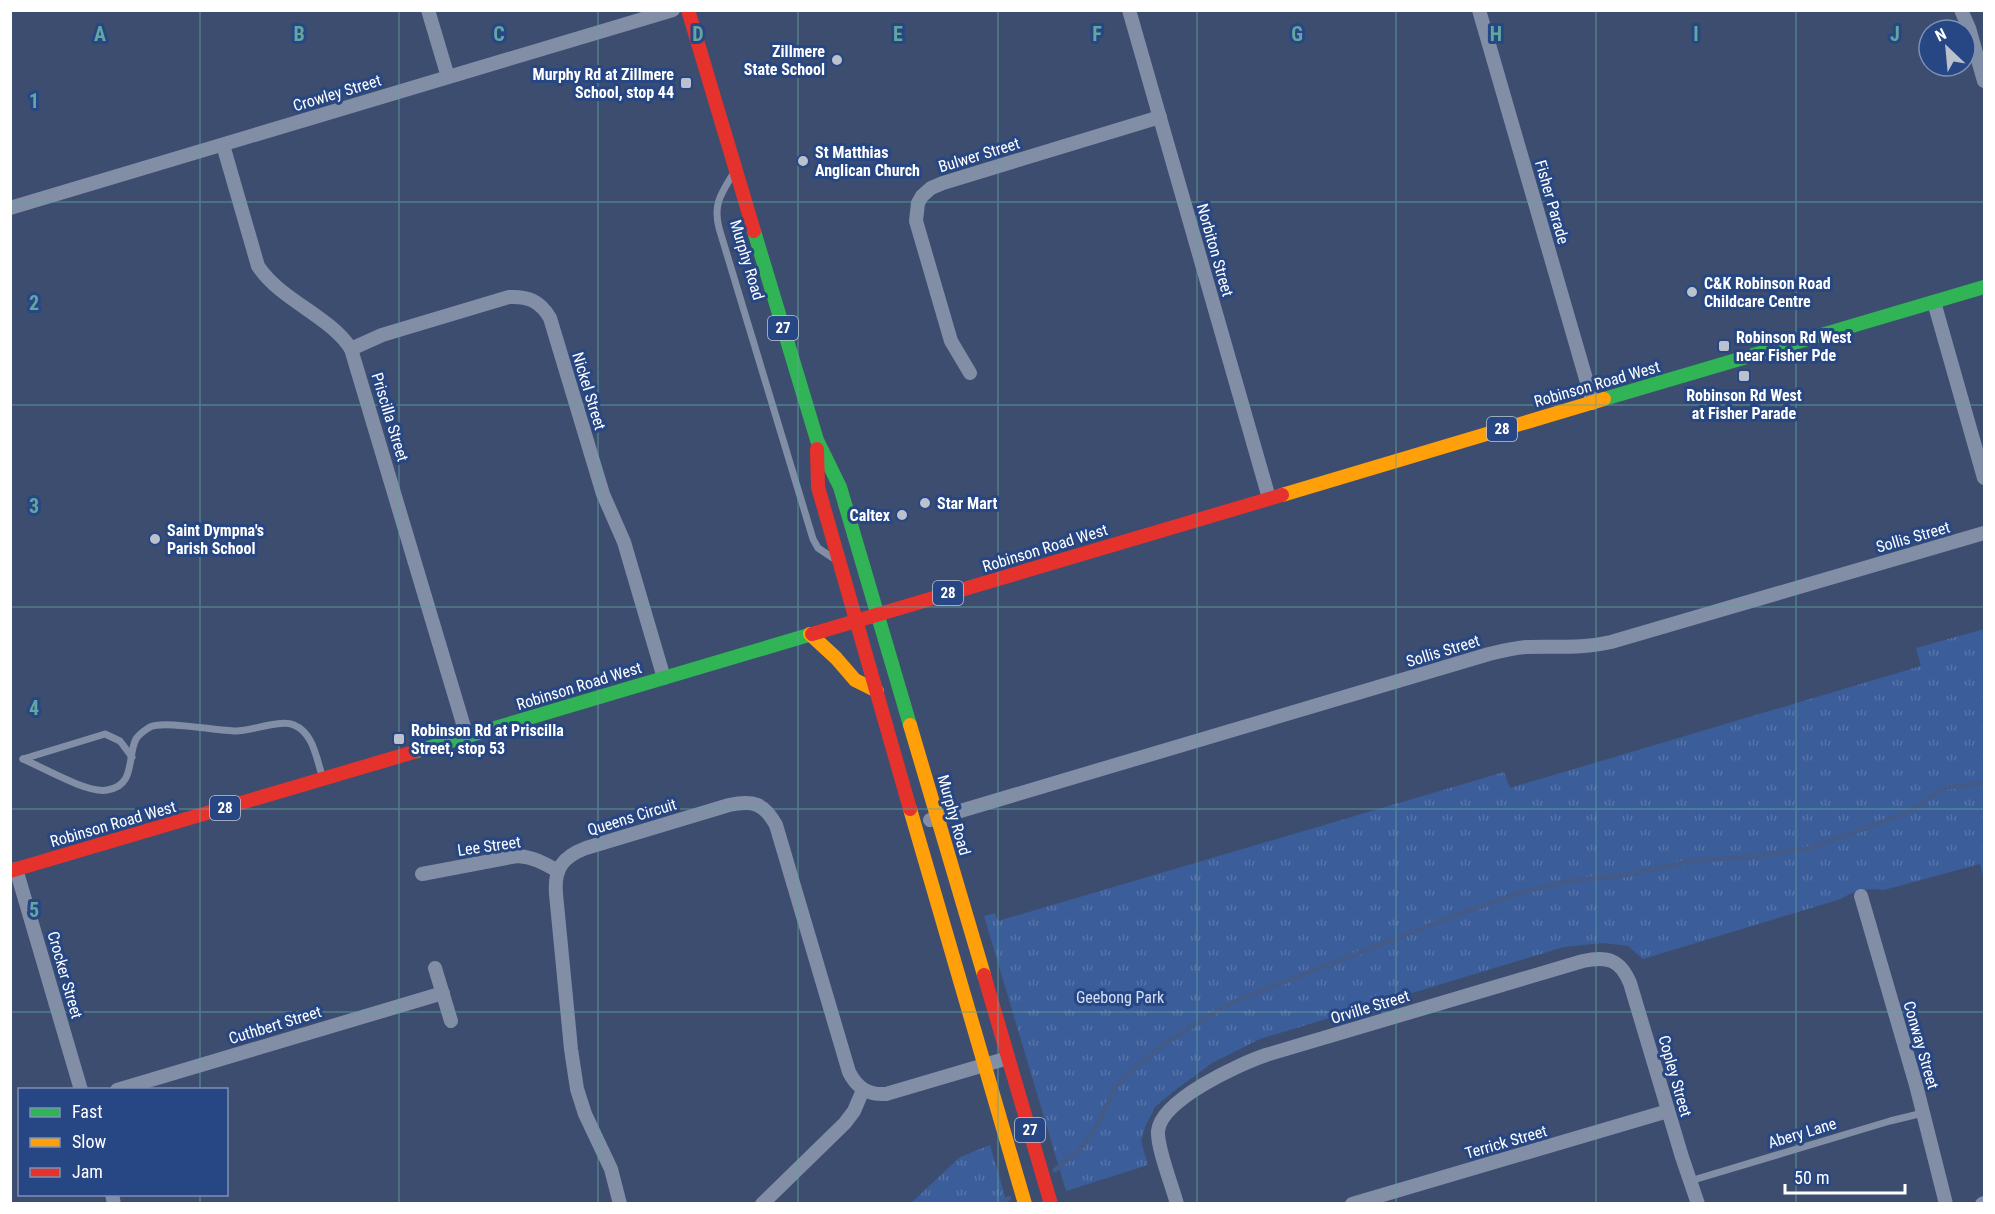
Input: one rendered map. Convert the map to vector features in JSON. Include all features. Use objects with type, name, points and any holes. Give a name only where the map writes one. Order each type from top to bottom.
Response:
[{"type":"main road","name":"Murphy Road","points":[[688,10],[816,440],[840,487],[1051,1203]]},
{"type":"main road","name":"Robinson Road West","points":[[13,870],[1984,287]]},
{"type":"main road","name":"Murphy Road","points":[[816,440],[818,487],[838,560],[1026,1203]]},
{"type":"main road","points":[[810,634],[836,658],[855,680],[877,691]]},
{"type":"street","points":[[428,10],[448,77]]},
{"type":"street","name":"Crowley Street","points":[[10,208],[673,10]]},
{"type":"street","name":"Norbiton Street","points":[[1129,10],[1269,498]]},
{"type":"street","name":"Fisher Parade","points":[[1479,10],[1593,403]]},
{"type":"street","points":[[1961,10],[1969,28],[1984,81]]},
{"type":"street","name":"Bulwer Street","points":[[970,373],[951,341],[919,233],[916,211],[922,196],[931,188],[943,183],[1160,117]]},
{"type":"street","name":"Priscilla Street","points":[[223,145],[258,266],[270,281],[335,332],[351,349],[467,737]]},
{"type":"street","name":"Nickel Street","points":[[351,349],[382,335],[509,297],[528,297],[540,305],[550,318],[603,494],[624,543],[664,678]]},
{"type":"street","points":[[1934,302],[1984,478]]},
{"type":"street","name":"Sollis Street","points":[[915,824],[1489,654],[1526,647],[1593,646],[1984,533]]},
{"type":"street","name":"Queens Circuit","points":[[558,871],[567,858],[586,848],[729,805],[748,803],[766,810],[776,825],[849,1072],[863,1090]]},
{"type":"street","name":"Lee Street","points":[[422,874],[517,856],[530,856],[558,871]]},
{"type":"street","name":"Crocker Street","points":[[13,870],[81,1088]]},
{"type":"street","points":[[558,871],[555,884],[577,1089],[585,1114],[611,1169],[620,1203]]},
{"type":"street","name":"Conway Street","points":[[1861,896],[1913,1074],[1946,1203]]},
{"type":"street","name":"Orville Street","points":[[1177,1203],[1158,1132],[1164,1116],[1179,1101],[1225,1072],[1250,1060],[1583,961],[1601,958],[1614,962]]},
{"type":"street","name":"Copley Street","points":[[1614,962],[1623,970],[1630,983],[1698,1203]]},
{"type":"street","points":[[435,968],[451,1021]]},
{"type":"street","name":"Cuthbert Street","points":[[120,1088],[443,993]]},
{"type":"street","points":[[762,1203],[845,1123],[854,1111],[863,1090],[877,1095],[886,1094],[1008,1058]]},
{"type":"street","name":"Terrick Street","points":[[1352,1203],[1668,1111]]},
{"type":"lane","name":"Murphy Road","points":[[736,169],[716,205],[716,217],[813,539],[825,554],[838,560]]},
{"type":"lane","points":[[132,757],[120,741],[105,734],[23,759],[82,786],[106,791],[120,784],[130,773],[135,741],[141,733],[154,725],[166,724],[239,731],[276,724],[292,724],[303,730],[311,741],[324,779]]},
{"type":"lane","name":"Abery Lane","points":[[1690,1181],[1923,1113]]},
{"type":"green space","name":"Geebong Park","points":[[1984,629],[1984,880],[1980,864],[1884,890],[1862,890],[1841,899],[1643,959],[1628,946],[1603,943],[1564,947],[1260,1039],[1212,1063],[1155,1107],[1141,1141],[1148,1165],[1066,1191],[984,916],[995,913],[998,921],[1504,772],[1510,788],[1921,666],[1916,648]]},
{"type":"green space","points":[[990,1145],[1007,1203],[911,1203],[960,1157]]},
{"type":"waterway","points":[[1055,1170],[1079,1150],[1097,1126],[1115,1088],[1136,1067],[1167,1042],[1230,1003],[1519,893],[1568,881],[1626,875],[1692,861],[1758,856],[1811,848],[1909,812],[1944,788],[1984,783]]},
{"type":"waterway","points":[[1001,1204],[1009,1198]]},
{"type":"traffic: fast","points":[[754,231],[817,440],[840,487],[910,725]]},
{"type":"traffic: fast","points":[[1604,399],[1984,287]]},
{"type":"traffic: fast","points":[[414,752],[812,634]]},
{"type":"traffic: slow","points":[[1282,495],[1604,399]]},
{"type":"traffic: slow","points":[[810,634],[836,658],[855,680],[877,691]]},
{"type":"traffic: slow","points":[[910,725],[984,975]]},
{"type":"traffic: slow","points":[[910,809],[1025,1204]]},
{"type":"traffic: jam","points":[[688,10],[754,231]]},
{"type":"traffic: jam","points":[[817,449],[818,487],[910,809]]},
{"type":"traffic: jam","points":[[812,634],[1282,495]]},
{"type":"traffic: jam","points":[[10,871],[414,752]]},
{"type":"traffic: jam","points":[[984,975],[1051,1204]]},
{"type":"place","name":"Zillmere State School","points":[[837,60]]},
{"type":"place","name":"Murphy Rd at Zillmere School, stop 44","points":[[686,83]]},
{"type":"place","name":"St Matthias Anglican Church","points":[[803,161]]},
{"type":"place","name":"C&K Robinson Road Childcare Centre","points":[[1692,292]]},
{"type":"place","name":"Robinson Rd West near Fisher Pde","points":[[1724,346]]},
{"type":"place","name":"Robinson Rd West at Fisher Parade","points":[[1744,376]]},
{"type":"place","name":"Star Mart","points":[[925,503]]},
{"type":"place","name":"Caltex","points":[[902,515]]},
{"type":"place","name":"Saint Dympna's Parish School","points":[[155,539]]},
{"type":"place","name":"Robinson Rd at Priscilla Street, stop 53","points":[[399,739]]}]
